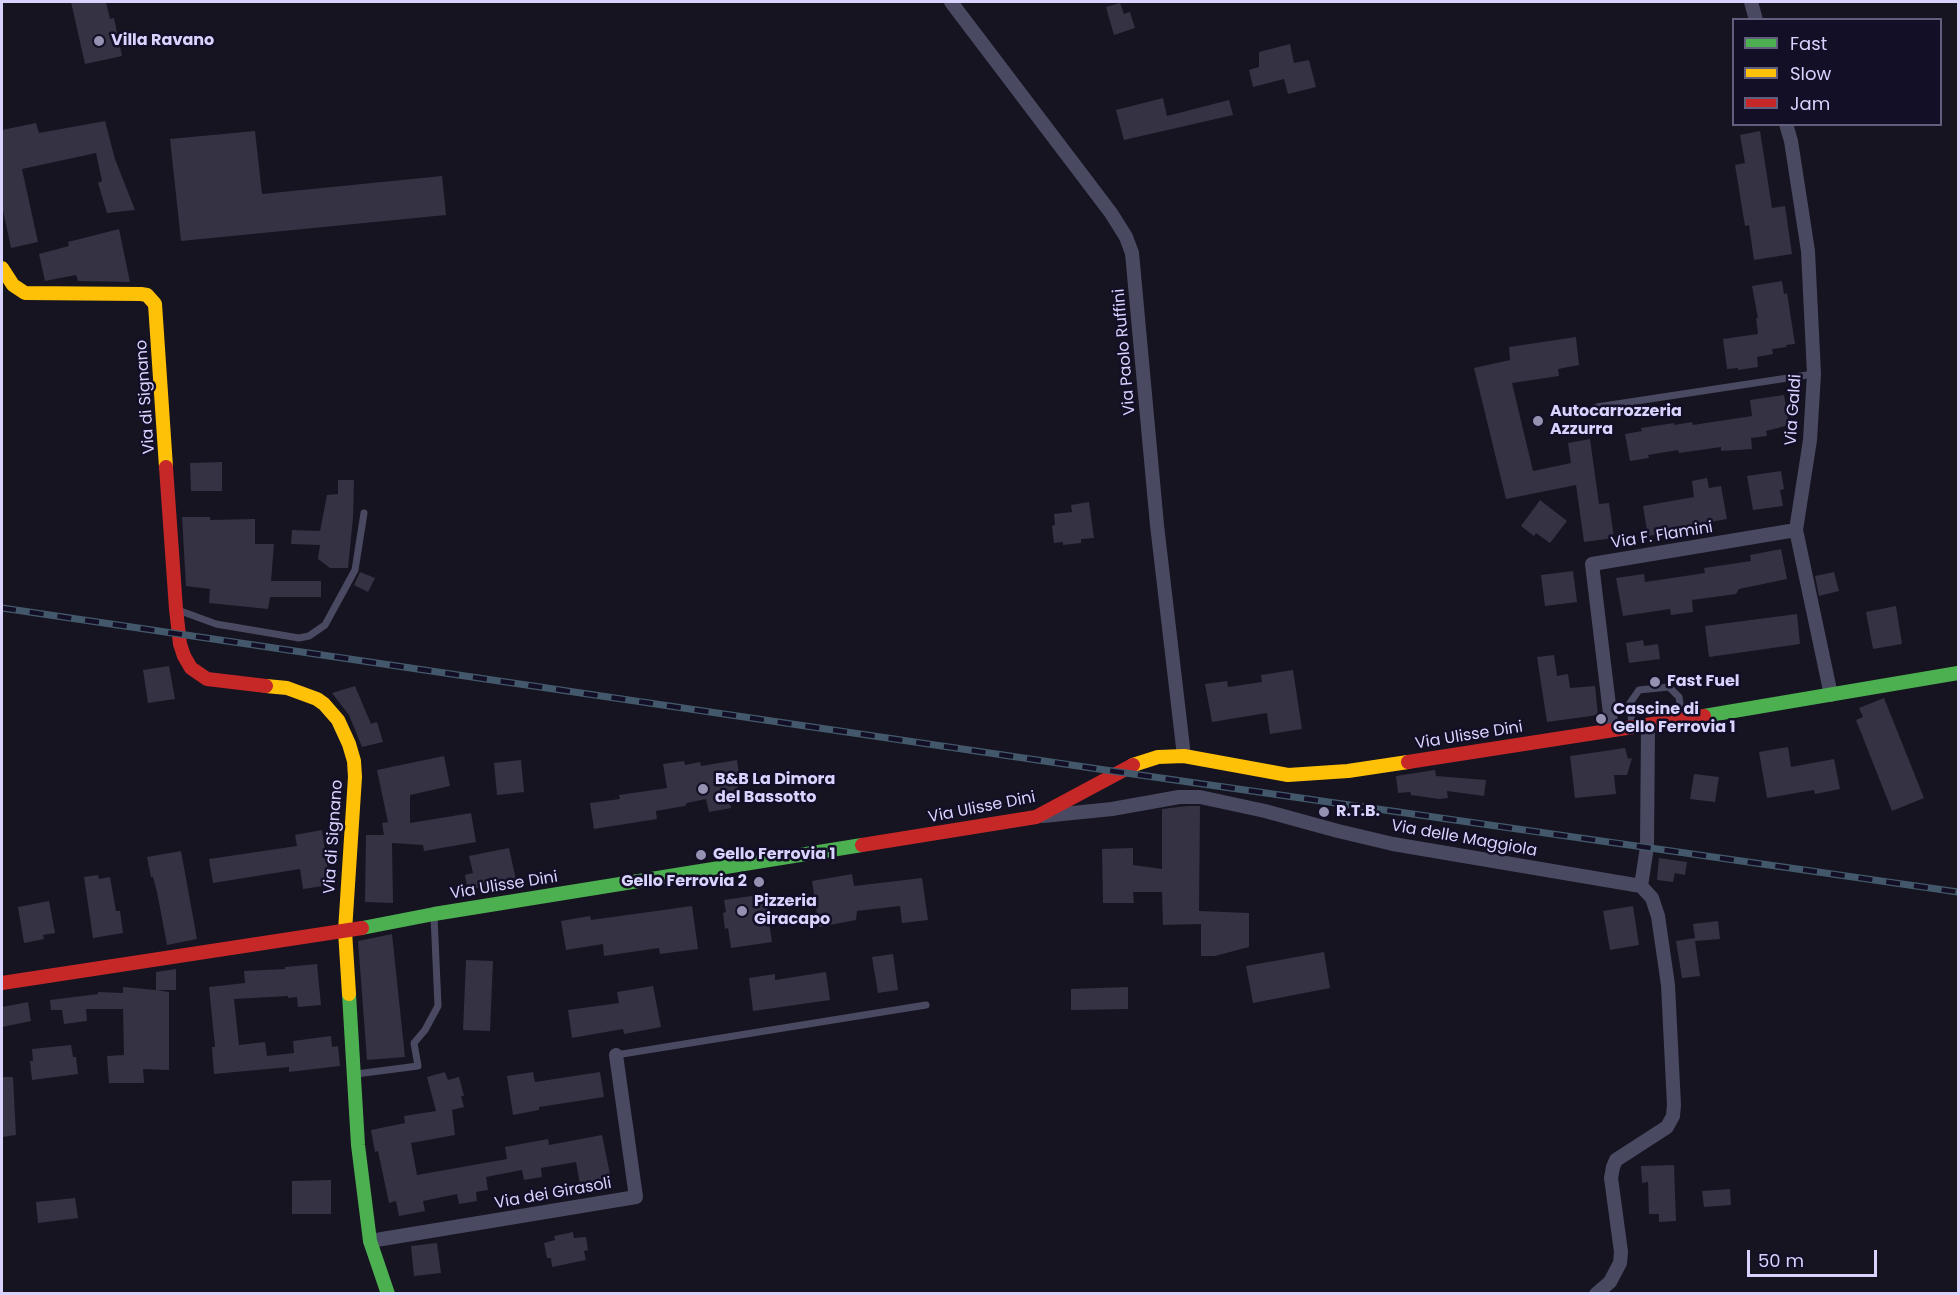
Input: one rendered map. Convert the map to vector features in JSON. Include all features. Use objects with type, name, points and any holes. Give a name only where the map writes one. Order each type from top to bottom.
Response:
[{"type":"street","name":"Via Paolo Ruffini","points":[[951,2],[1111,213],[1129,244],[1132,254],[1157,525],[1184,756]]},
{"type":"street","points":[[1750,2],[1755,18]]},
{"type":"street","name":"Via Galdi","points":[[1787,126],[1791,141],[1808,251],[1814,374],[1810,440],[1796,530],[1831,695]]},
{"type":"street","name":"Via di Signano","points":[[2,268],[13,285],[24,293],[141,294],[147,295],[156,304],[176,609],[180,644],[184,656],[191,668],[198,675],[207,679],[286,688],[324,704],[343,728],[354,761],[355,777],[345,931],[358,1145],[370,1241],[388,1293]]},
{"type":"street","name":"Via F. Flamini","points":[[1612,730],[1592,564],[1796,530]]},
{"type":"street","name":"Via Ulisse Dini","points":[[2,982],[345,931],[434,914],[1036,817],[1137,763],[1158,757],[1184,756],[1288,775],[1348,771],[1959,674]]},
{"type":"street","points":[[1596,1293],[1610,1282],[1620,1263],[1621,1252],[1611,1178],[1616,1160],[1667,1127],[1673,1116],[1668,985],[1658,916],[1652,898],[1641,886],[1647,846],[1648,725]]},
{"type":"street","name":"Via delle Maggiola","points":[[1036,817],[1200,796],[1393,844],[1641,886]]},
{"type":"street","name":"Via dei Girasoli","points":[[370,1241],[636,1197],[616,1055]]},
{"type":"lane","points":[[1597,407],[1814,374]]},
{"type":"lane","points":[[176,609],[216,624],[299,638],[309,636],[324,625],[356,570],[364,513]]},
{"type":"lane","points":[[1632,727],[1630,703],[1639,690],[1669,687],[1679,697],[1683,719]]},
{"type":"lane","points":[[353,1074],[418,1066],[414,1043],[425,1030],[438,1006],[434,914]]},
{"type":"lane","points":[[616,1055],[926,1005]]},
{"type":"building","name":"Villa Ravano","points":[[71,2],[106,2],[110,19],[114,18],[122,56],[85,64]]},
{"type":"building","points":[[1120,3],[1124,14],[1130,12],[1135,28],[1114,35],[1106,7]]},
{"type":"building","points":[[1290,44],[1294,63],[1309,60],[1316,87],[1288,94],[1284,79],[1253,87],[1249,70],[1259,67],[1259,52]]},
{"type":"building","points":[[1163,98],[1167,116],[1229,100],[1233,115],[1124,140],[1116,110]]},
{"type":"building","points":[[105,121],[115,159],[135,210],[107,213],[98,183],[102,181],[96,153],[22,169],[38,242],[11,248],[2,206],[2,130],[36,123],[39,133]]},
{"type":"building","points":[[255,131],[262,194],[442,176],[446,215],[181,241],[170,139]]},
{"type":"building","points":[[1760,131],[1772,208],[1785,206],[1792,254],[1754,260],[1749,225],[1745,226],[1735,165],[1745,163],[1740,135]]},
{"type":"building","points":[[119,229],[130,282],[78,281],[76,275],[45,281],[39,254],[69,246],[68,242]]},
{"type":"building","points":[[1782,281],[1784,294],[1787,293],[1795,344],[1772,349],[1773,354],[1757,357],[1758,367],[1727,369],[1723,339],[1758,334],[1756,318],[1758,318],[1752,286]]},
{"type":"building","points":[[1576,337],[1579,365],[1558,369],[1559,376],[1512,383],[1533,471],[1571,463],[1568,443],[1590,439],[1599,504],[1609,503],[1614,538],[1584,542],[1576,485],[1506,499],[1474,368],[1510,360],[1509,347]]},
{"type":"building","points":[[1784,395],[1789,425],[1766,431],[1767,436],[1751,438],[1752,449],[1721,451],[1721,447],[1679,453],[1678,450],[1648,455],[1649,458],[1630,461],[1625,434],[1642,431],[1641,428],[1674,423],[1674,425],[1692,422],[1693,425],[1752,416],[1750,400]]},
{"type":"building","points":[[222,462],[222,491],[191,491],[190,463]]},
{"type":"building","points":[[1781,471],[1784,489],[1780,490],[1783,506],[1753,510],[1747,476]]},
{"type":"building","points":[[1707,478],[1709,488],[1721,486],[1727,519],[1675,528],[1676,531],[1648,536],[1643,506],[1694,497],[1692,481]]},
{"type":"building","points":[[338,480],[354,480],[348,568],[330,568],[318,559],[320,545],[291,544],[292,530],[320,531],[327,495],[338,494]]},
{"type":"building","points":[[1540,500],[1567,521],[1550,543],[1536,533],[1534,536],[1521,526]]},
{"type":"building","points":[[1089,502],[1094,538],[1081,539],[1081,543],[1063,545],[1063,542],[1054,543],[1052,526],[1055,525],[1054,514],[1072,512],[1071,505]]},
{"type":"building","points":[[182,517],[210,517],[210,520],[255,519],[255,544],[274,544],[271,581],[321,581],[321,597],[270,597],[268,609],[209,603],[210,589],[186,586]]},
{"type":"building","points":[[1781,549],[1787,579],[1739,589],[1736,594],[1692,600],[1693,612],[1671,615],[1670,609],[1623,616],[1616,578],[1644,574],[1645,582],[1705,573],[1704,568],[1751,561],[1750,555]]},
{"type":"building","points":[[1573,571],[1577,602],[1545,606],[1541,575]]},
{"type":"building","points":[[360,572],[375,578],[368,592],[354,585]]},
{"type":"building","points":[[1834,572],[1839,591],[1819,596],[1815,576]]},
{"type":"building","points":[[1896,606],[1902,644],[1873,649],[1866,612]]},
{"type":"building","points":[[1797,614],[1800,644],[1709,657],[1705,626]]},
{"type":"building","points":[[1643,640],[1644,646],[1658,644],[1660,659],[1629,663],[1626,643]]},
{"type":"building","points":[[1554,655],[1557,676],[1568,674],[1570,688],[1595,686],[1598,715],[1547,722],[1537,657]]},
{"type":"building","points":[[169,666],[175,699],[148,703],[143,670]]},
{"type":"building","points":[[1293,670],[1302,729],[1270,734],[1267,713],[1212,722],[1205,684],[1227,681],[1228,687],[1262,682],[1261,675]]},
{"type":"building","points":[[355,686],[371,724],[377,722],[383,742],[362,747],[349,715],[332,693]]},
{"type":"building","points":[[1884,698],[1924,798],[1892,811],[1856,720],[1863,717],[1859,708]]},
{"type":"building","points":[[1788,747],[1791,767],[1834,759],[1840,789],[1815,794],[1814,790],[1767,798],[1759,752]]},
{"type":"building","points":[[1625,748],[1628,759],[1632,758],[1627,775],[1614,775],[1616,794],[1575,798],[1570,756]]},
{"type":"building","points":[[444,756],[450,786],[410,795],[410,823],[471,813],[476,842],[424,851],[423,845],[392,843],[393,903],[365,902],[366,835],[384,835],[382,823],[388,822],[377,770]]},
{"type":"building","points":[[521,760],[524,792],[497,795],[494,763]]},
{"type":"building","points":[[737,760],[739,793],[728,795],[731,808],[709,812],[706,799],[687,803],[685,806],[656,811],[657,819],[594,829],[590,803],[620,799],[619,795],[667,788],[663,764],[684,761],[685,765],[700,762],[701,766]]},
{"type":"building","points":[[1435,770],[1436,776],[1486,780],[1484,796],[1447,791],[1448,798],[1439,799],[1411,795],[1410,792],[1398,793],[1396,776]]},
{"type":"building","points":[[1694,774],[1719,777],[1715,802],[1690,799]]},
{"type":"building","points":[[1200,806],[1199,911],[1249,913],[1249,947],[1215,956],[1201,956],[1201,924],[1163,925],[1162,892],[1133,892],[1134,903],[1103,903],[1102,849],[1133,848],[1133,865],[1162,869],[1162,809]]},
{"type":"building","points":[[322,830],[330,885],[303,889],[300,869],[213,883],[209,859],[297,846],[295,835]]},
{"type":"building","points":[[509,848],[516,880],[468,890],[465,875],[473,873],[469,856]]},
{"type":"building","points":[[181,851],[197,939],[167,945],[157,892],[147,857]]},
{"type":"building","points":[[1659,858],[1687,862],[1685,875],[1675,873],[1673,882],[1657,880]]},
{"type":"building","points":[[852,874],[854,886],[922,878],[928,920],[902,923],[900,906],[857,911],[856,920],[819,927],[812,881]]},
{"type":"building","points":[[98,875],[99,879],[110,877],[116,911],[120,911],[123,933],[93,938],[84,877]]},
{"type":"building","points":[[765,894],[772,922],[769,922],[772,942],[731,948],[728,928],[725,929],[724,900]]},
{"type":"building","points":[[49,901],[55,933],[43,935],[44,939],[24,943],[18,907]]},
{"type":"building","points":[[692,906],[698,949],[660,954],[659,948],[604,956],[603,944],[566,950],[561,921],[590,916],[591,920]]},
{"type":"building","points":[[1633,906],[1639,945],[1610,950],[1603,911]]},
{"type":"building","points":[[1718,921],[1720,939],[1695,941],[1700,976],[1682,978],[1676,941],[1695,938],[1693,924]]},
{"type":"building","points":[[392,934],[405,1057],[367,1060],[358,941]]},
{"type":"building","points":[[1324,952],[1330,988],[1253,1003],[1246,966]]},
{"type":"building","points":[[893,954],[898,990],[878,993],[872,957]]},
{"type":"building","points":[[466,960],[493,961],[490,1031],[463,1030]]},
{"type":"building","points":[[317,964],[321,1005],[298,1007],[297,997],[288,998],[288,996],[234,999],[239,1045],[265,1042],[267,1056],[294,1053],[293,1041],[331,1036],[332,1047],[338,1046],[340,1066],[289,1072],[289,1067],[214,1074],[212,1047],[215,1047],[209,987],[245,983],[244,971],[285,969],[285,967]]},
{"type":"building","points":[[176,969],[176,990],[157,990],[169,992],[169,1070],[143,1069],[144,1083],[109,1083],[107,1056],[124,1055],[123,1009],[86,1009],[87,1021],[64,1024],[62,1010],[51,1010],[50,1000],[98,994],[98,992],[123,993],[123,987],[156,990],[156,972]]},
{"type":"building","points":[[826,972],[830,1000],[753,1011],[749,978],[775,974],[775,980]]},
{"type":"building","points":[[653,986],[661,1027],[624,1034],[623,1029],[572,1038],[568,1010],[619,1003],[617,992]]},
{"type":"building","points":[[1128,987],[1128,1009],[1071,1010],[1071,989]]},
{"type":"building","points":[[28,1002],[31,1021],[2,1027],[2,1007]]},
{"type":"building","points":[[71,1045],[73,1057],[76,1057],[78,1074],[32,1080],[30,1061],[33,1061],[32,1049]]},
{"type":"building","points":[[445,1072],[448,1080],[459,1077],[464,1096],[461,1096],[464,1107],[452,1110],[455,1135],[411,1143],[417,1175],[507,1159],[505,1147],[548,1139],[549,1145],[602,1135],[611,1179],[580,1185],[576,1162],[541,1168],[542,1177],[524,1180],[522,1170],[486,1177],[488,1190],[476,1192],[477,1201],[459,1204],[457,1194],[423,1201],[425,1211],[399,1216],[396,1201],[389,1203],[371,1130],[405,1123],[404,1116],[436,1111],[427,1077]]},
{"type":"building","points":[[533,1072],[535,1082],[600,1072],[604,1097],[539,1107],[539,1110],[513,1115],[507,1076]]},
{"type":"building","points":[[2,1077],[13,1077],[16,1135],[2,1137]]},
{"type":"building","points":[[1674,1165],[1676,1221],[1659,1222],[1659,1214],[1649,1214],[1648,1182],[1642,1183],[1641,1166]]},
{"type":"building","points":[[331,1180],[331,1214],[292,1214],[292,1181]]},
{"type":"building","points":[[1730,1189],[1731,1205],[1704,1207],[1702,1191]]},
{"type":"building","points":[[75,1198],[78,1218],[38,1223],[36,1202]]},
{"type":"building","points":[[573,1232],[574,1238],[586,1237],[588,1250],[584,1251],[586,1260],[552,1267],[551,1258],[547,1258],[544,1243],[555,1240],[554,1236]]},
{"type":"building","points":[[437,1243],[441,1273],[414,1276],[411,1246]]},
{"type":"railway","points":[[2,608],[1958,892]]},
{"type":"traffic: fast","points":[[1704,716],[1958,673]]},
{"type":"traffic: fast","points":[[362,928],[434,914],[862,845]]},
{"type":"traffic: fast","points":[[349,994],[358,1145],[370,1241],[388,1294]]},
{"type":"traffic: slow","points":[[2,268],[13,285],[25,293],[141,294],[147,295],[155,304],[166,467]]},
{"type":"traffic: slow","points":[[266,686],[287,688],[317,699],[324,704],[338,720],[354,761],[355,777],[345,931],[349,994]]},
{"type":"traffic: slow","points":[[1133,765],[1158,757],[1184,756],[1288,775],[1348,771],[1408,762]]},
{"type":"traffic: jam","points":[[166,467],[176,609],[180,644],[184,656],[191,668],[207,679],[266,686]]},
{"type":"traffic: jam","points":[[1408,762],[1704,716]]},
{"type":"traffic: jam","points":[[862,845],[1036,817],[1133,765]]},
{"type":"traffic: jam","points":[[2,983],[362,928]]},
{"type":"place","name":"Villa Ravano","points":[[99,41]]},
{"type":"place","name":"Autocarrozzeria Azzurra","points":[[1538,421]]},
{"type":"place","name":"Fast Fuel","points":[[1655,682]]},
{"type":"place","name":"Cascine di Gello Ferrovia 1","points":[[1601,719]]},
{"type":"place","name":"B&B La Dimora del Bassotto","points":[[703,789]]},
{"type":"place","name":"R.T.B.","points":[[1324,812]]},
{"type":"place","name":"Gello Ferrovia 1","points":[[701,855]]},
{"type":"place","name":"Gello Ferrovia 2","points":[[759,882]]},
{"type":"place","name":"Pizzeria Giracapo","points":[[742,911]]}]
